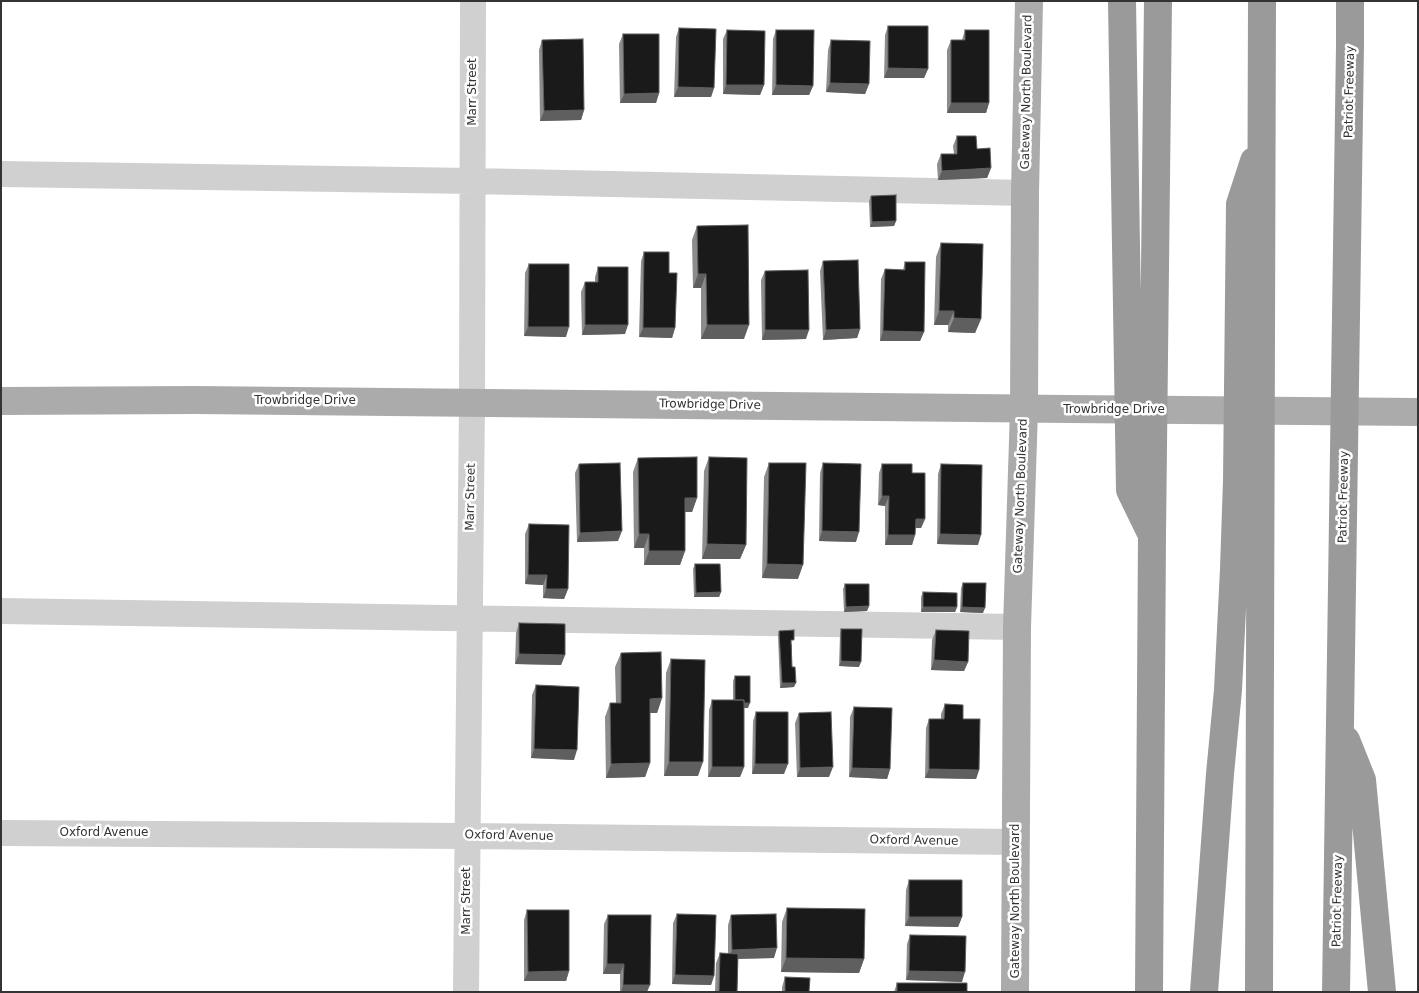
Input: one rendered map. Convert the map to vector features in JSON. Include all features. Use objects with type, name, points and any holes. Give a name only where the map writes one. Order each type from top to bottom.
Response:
[{"type":"highway","points":[[1122,1],[1130,490],[1152,535]]},
{"type":"highway","points":[[1150,992],[1152,535],[1158,1]]},
{"type":"highway","points":[[1259,992],[1262,1]]},
{"type":"highway","name":"Patriot Freeway","points":[[1336,992],[1350,1]]},
{"type":"highway","points":[[1204,992],[1228,690],[1234,569],[1237,480],[1240,204],[1262,138]]},
{"type":"highway","points":[[1341,728],[1362,780],[1382,992]]},
{"type":"main road","name":"Gateway North Boulevard","points":[[1015,992],[1017,627],[1024,409],[1025,193],[1029,1]]},
{"type":"main road","name":"Trowbridge Drive","points":[[1,401],[472,402],[1418,412]]},
{"type":"street","name":"Marr Street","points":[[466,992],[472,402],[473,1]]},
{"type":"street","points":[[1,174],[473,181],[1025,193]]},
{"type":"street","points":[[1,611],[1017,627]]},
{"type":"street","name":"Oxford Avenue","points":[[1,833],[1016,842]]},
{"type":"building","points":[[888,26],[928,26],[928,69],[888,68]]},
{"type":"building","points":[[679,28],[716,29],[714,88],[678,87]]},
{"type":"building","points":[[727,30],[765,31],[764,85],[726,85]]},
{"type":"building","points":[[776,30],[814,30],[813,86],[776,85]]},
{"type":"building","points":[[965,30],[989,30],[989,103],[951,103],[951,40],[965,40]]},
{"type":"building","points":[[623,34],[659,34],[659,93],[624,94]]},
{"type":"building","points":[[583,39],[584,110],[544,111],[542,40]]},
{"type":"building","points":[[831,40],[870,41],[869,84],[830,83]]},
{"type":"building","points":[[957,136],[976,136],[977,149],[990,148],[991,168],[942,171],[941,154],[957,154]]},
{"type":"building","points":[[896,195],[896,221],[872,222],[871,196]]},
{"type":"building","points":[[748,225],[749,325],[707,325],[706,274],[698,274],[697,226]]},
{"type":"building","points":[[941,243],[983,244],[981,319],[954,318],[954,311],[939,311]]},
{"type":"building","points":[[644,252],[669,252],[669,273],[677,273],[675,328],[643,328]]},
{"type":"building","points":[[858,260],[860,329],[826,330],[823,261]]},
{"type":"building","points":[[905,262],[925,262],[924,332],[883,331],[885,269],[905,270]]},
{"type":"building","points":[[529,264],[569,264],[569,327],[528,327]]},
{"type":"building","points":[[598,267],[628,267],[628,325],[585,325],[585,282],[598,282]]},
{"type":"building","points":[[808,270],[809,330],[765,330],[765,271]]},
{"type":"building","points":[[697,457],[697,498],[685,498],[685,551],[649,551],[649,534],[639,534],[638,458]]},
{"type":"building","points":[[709,457],[747,458],[746,545],[707,544]]},
{"type":"building","points":[[620,463],[622,531],[580,533],[579,464]]},
{"type":"building","points":[[769,463],[806,463],[803,565],[767,564]]},
{"type":"building","points":[[823,463],[861,464],[859,532],[822,531]]},
{"type":"building","points":[[882,464],[912,464],[912,473],[925,473],[925,519],[916,519],[915,535],[888,535],[889,496],[882,496]]},
{"type":"building","points":[[941,464],[982,465],[981,535],[940,534]]},
{"type":"building","points":[[529,524],[569,525],[568,589],[546,589],[547,575],[528,575]]},
{"type":"building","points":[[695,564],[720,564],[721,592],[696,593]]},
{"type":"building","points":[[963,583],[986,583],[985,608],[962,607]]},
{"type":"building","points":[[845,584],[869,584],[869,606],[846,607]]},
{"type":"building","points":[[923,592],[957,593],[957,607],[923,607]]},
{"type":"building","points":[[519,623],[565,624],[565,655],[519,654]]},
{"type":"building","points":[[841,629],[862,629],[861,662],[841,661]]},
{"type":"building","points":[[794,630],[794,640],[791,640],[792,667],[795,667],[796,683],[782,683],[779,631]]},
{"type":"building","points":[[936,630],[969,631],[968,662],[934,660]]},
{"type":"building","points":[[661,652],[662,698],[650,699],[650,763],[611,764],[610,703],[621,703],[621,653]]},
{"type":"building","points":[[671,659],[705,660],[703,762],[669,762]]},
{"type":"building","points":[[735,676],[750,676],[750,703],[744,703],[744,700],[735,700]]},
{"type":"building","points":[[536,685],[579,687],[577,750],[534,749]]},
{"type":"building","points":[[712,700],[744,700],[744,767],[712,767]]},
{"type":"building","points":[[945,704],[963,705],[963,719],[980,719],[979,770],[929,769],[929,719],[944,719]]},
{"type":"building","points":[[854,707],[892,708],[890,769],[852,768]]},
{"type":"building","points":[[756,712],[788,712],[788,764],[755,764]]},
{"type":"building","points":[[831,712],[833,767],[800,768],[799,713]]},
{"type":"building","points":[[909,880],[962,880],[962,917],[909,917]]},
{"type":"building","points":[[787,908],[865,909],[864,959],[786,958]]},
{"type":"building","points":[[527,910],[569,910],[569,971],[528,972]]},
{"type":"building","points":[[677,914],[716,915],[714,976],[675,975]]},
{"type":"building","points":[[776,914],[777,948],[732,950],[731,915]]},
{"type":"building","points":[[608,915],[651,915],[650,985],[623,985],[624,964],[607,964]]},
{"type":"building","points":[[910,935],[966,936],[965,972],[909,971]]},
{"type":"building","points":[[720,953],[738,954],[737,992],[719,992]]},
{"type":"building","points":[[785,977],[810,978],[809,992],[785,992]]},
{"type":"building","points":[[897,983],[967,983],[967,992],[897,992]]}]
